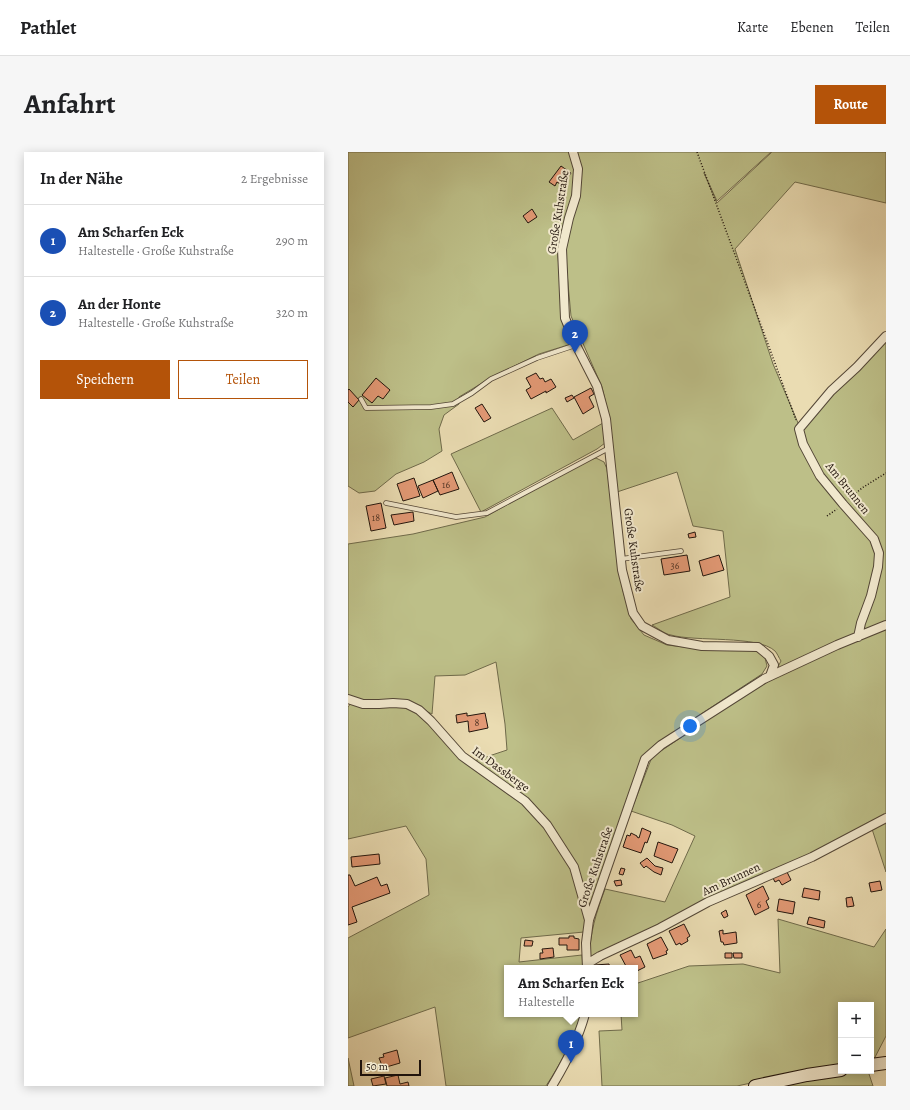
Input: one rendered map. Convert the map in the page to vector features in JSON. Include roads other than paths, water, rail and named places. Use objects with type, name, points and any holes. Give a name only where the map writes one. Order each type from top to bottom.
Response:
[{"type":"street","name":"Große Kuhstraße","points":[[572,152],[578,169],[576,196],[562,249],[565,318],[576,345],[597,386],[606,419],[622,570],[633,612],[642,626],[668,640],[702,646],[758,647],[769,656],[774,665],[770,676],[661,745],[645,759],[589,920],[586,943],[587,965]]},
{"type":"street","name":"Am Brunnen","points":[[858,637],[861,623],[871,596],[878,567],[879,552],[874,539],[820,476],[803,444],[800,429],[831,391],[857,367],[886,336]]},
{"type":"street","points":[[770,676],[886,626]]},
{"type":"street","name":"Im Dassberge","points":[[348,699],[363,704],[407,704],[419,710],[431,721],[462,756],[524,801],[547,825],[574,867],[589,920]]},
{"type":"street","name":"Am Brunnen","points":[[588,965],[600,956],[660,928],[721,896],[812,856],[886,818]]},
{"type":"street","points":[[552,1086],[566,1062],[581,1029],[584,1017]]},
{"type":"street","points":[[874,1065],[886,1063]]},
{"type":"street","points":[[756,1086],[807,1075],[838,1070]]},
{"type":"lane","points":[[361,399],[366,408],[431,407],[453,404],[472,393],[491,379],[537,358],[576,345]]},
{"type":"lane","points":[[386,503],[456,517],[486,513],[609,448]]},
{"type":"lane","points":[[621,559],[681,551]]},
{"type":"place","name":"An der Honte","points":[[575,353]]},
{"type":"place","name":"Am Scharfen Eck","points":[[571,1063]]}]
